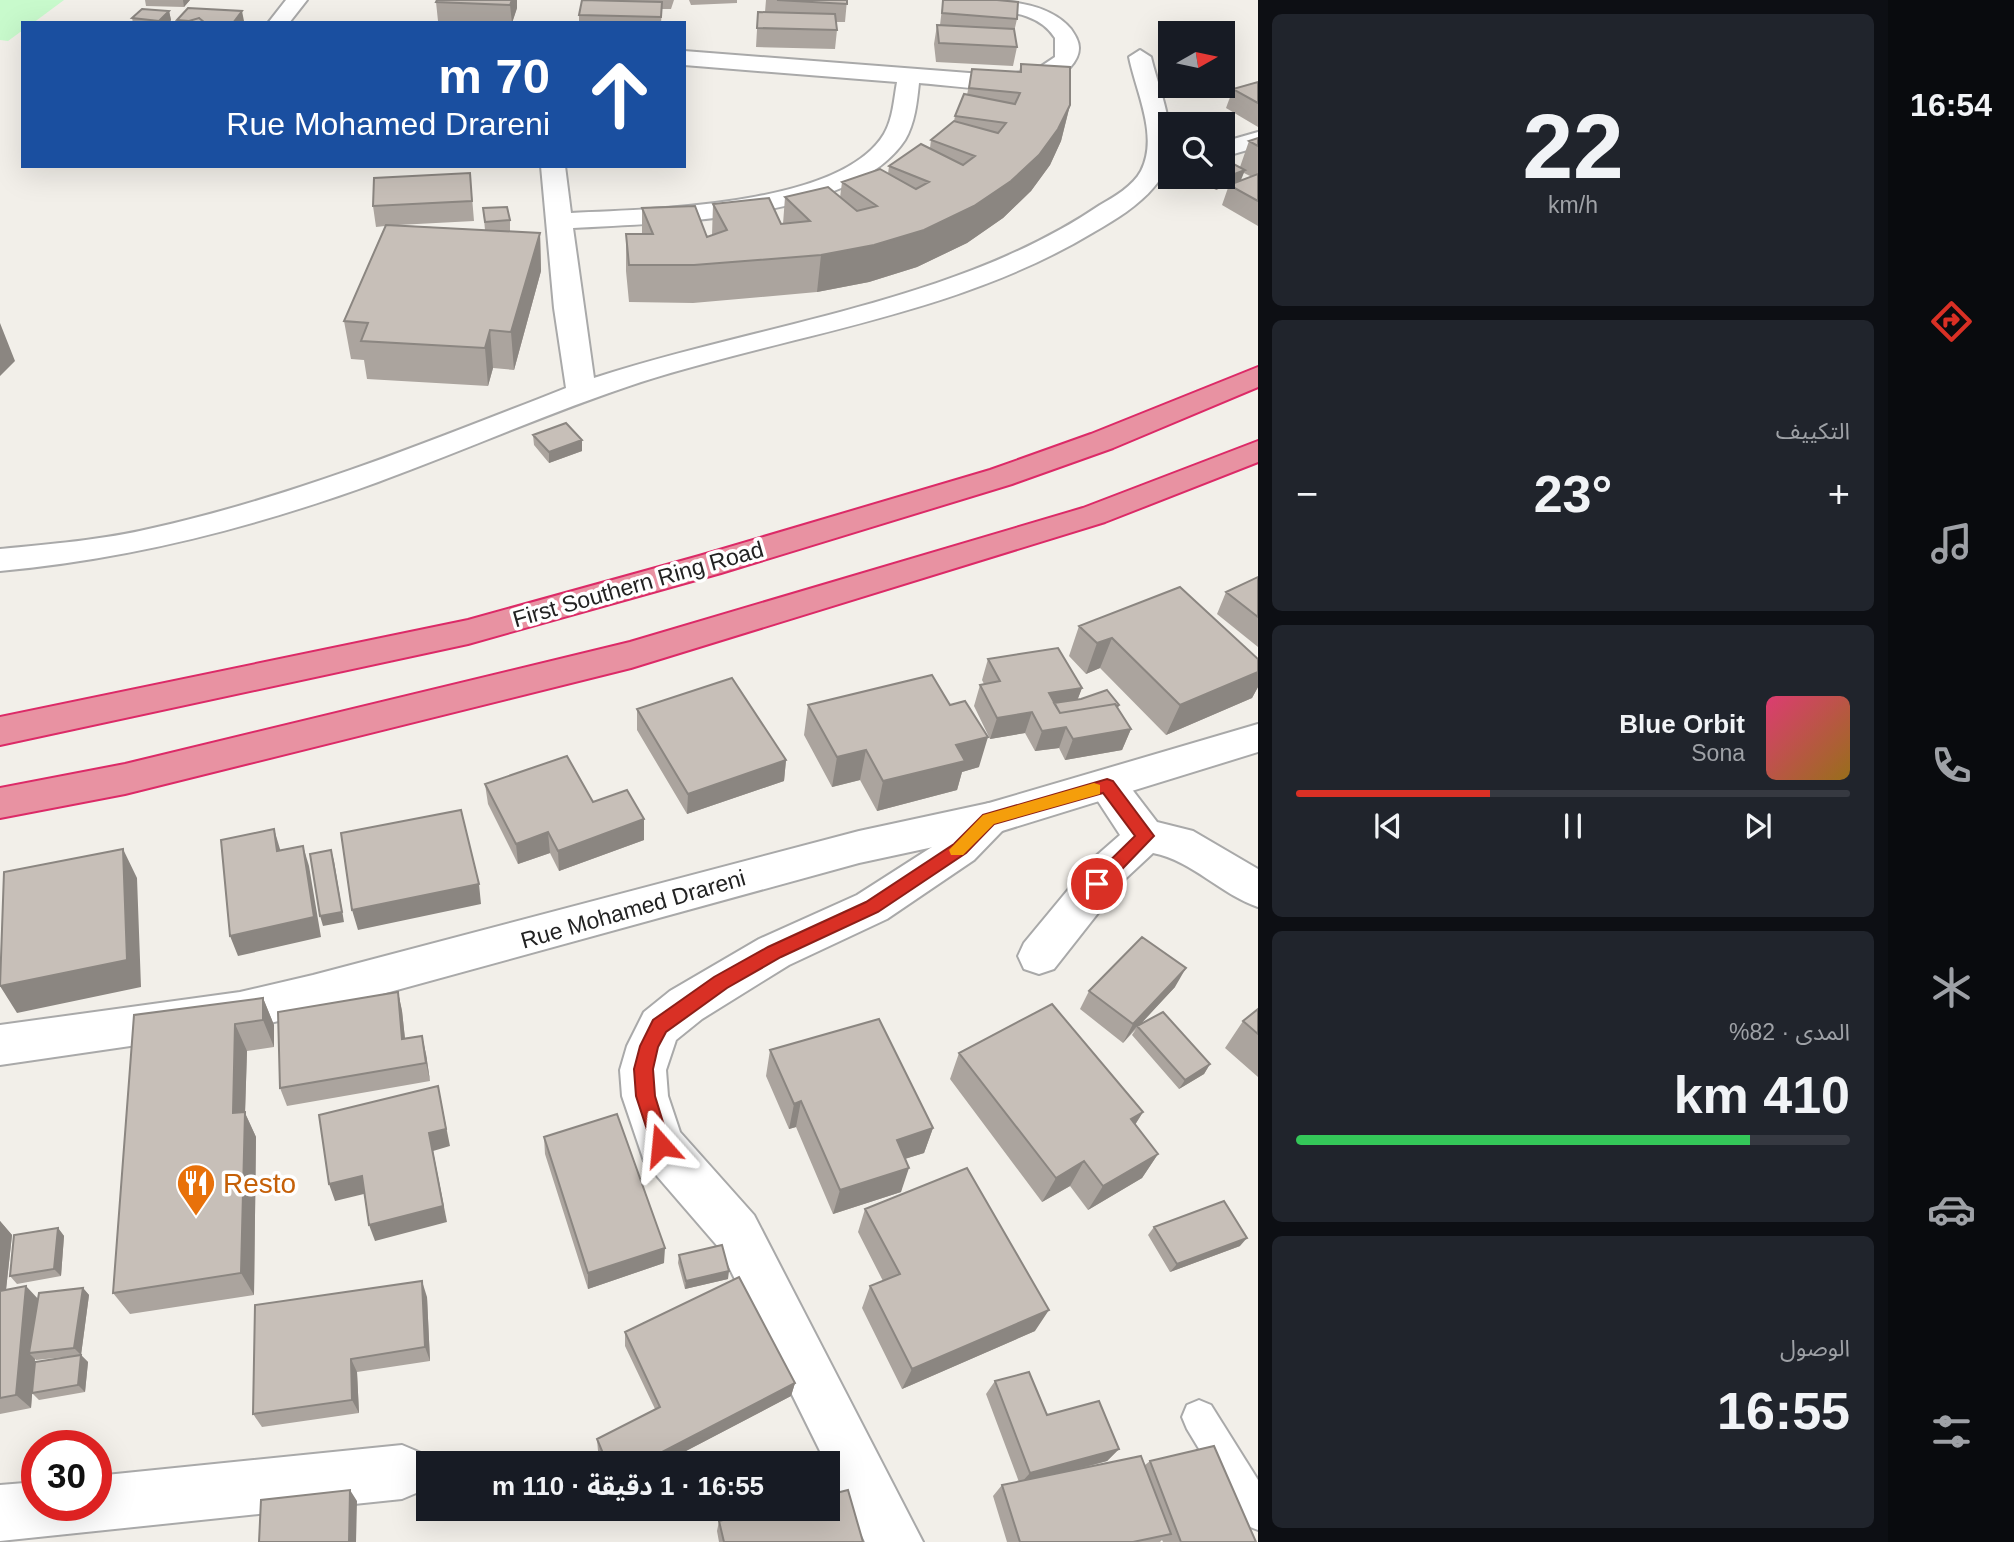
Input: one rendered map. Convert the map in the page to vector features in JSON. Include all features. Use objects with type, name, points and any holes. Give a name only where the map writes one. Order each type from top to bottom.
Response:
[{"type":"highway","name":"First Southern Ring Road","points":[[0,731],[468,632],[709,565],[1001,477],[1126,432],[1258,376]]},
{"type":"highway","points":[[0,803],[125,779],[631,655],[1094,514],[1258,452]]},
{"type":"highway","points":[[0,720],[80,715]]},
{"type":"highway","points":[[0,820],[125,779]]},
{"type":"street","points":[[280,21],[297,0]]},
{"type":"street","points":[[686,58],[978,80],[1037,78],[1053,71],[1067,55],[1069,45],[1064,34],[1042,15],[1016,7],[972,0]]},
{"type":"street","points":[[1140,57],[1158,129]]},
{"type":"street","points":[[561,221],[752,205],[810,191],[845,177],[864,166],[894,139],[909,76]]},
{"type":"street","points":[[1235,146],[1258,139]]},
{"type":"street","points":[[553,168],[561,221],[570,335],[582,392]]},
{"type":"street","points":[[0,560],[105,551],[208,527],[394,465],[582,392],[659,367],[859,314],[1023,260],[1088,228],[1158,172]]},
{"type":"street","name":"Rue Mohamed Drareni","points":[[0,1045],[240,1011],[301,997],[859,847],[989,820],[1258,738]]},
{"type":"street","points":[[1107,786],[1132,822],[1146,836],[1179,842],[1258,890]]},
{"type":"street","points":[[895,1542],[826,1412],[737,1232],[661,1145],[645,1096],[643,1069],[649,1046],[660,1026],[686,1005],[774,952],[872,907],[960,849],[989,820]]},
{"type":"street","points":[[1039,956],[1110,868],[1146,836]]},
{"type":"street","points":[[112,1502],[402,1472]]},
{"type":"street","points":[[0,1513],[21,1511]]},
{"type":"lane","points":[[1199,1417],[1258,1512]]},
{"type":"green space","points":[[0,0],[64,0],[36,21],[21,21],[21,31],[8,41],[0,40]]},
{"type":"building","points":[[512,0],[510,5],[436,2]]},
{"type":"building","points":[[582,0],[662,2],[661,17],[579,15]]},
{"type":"building","points":[[777,0],[847,0],[847,4]]},
{"type":"building","points":[[943,0],[1018,2],[1017,19],[942,13]]},
{"type":"building","points":[[188,8],[242,11],[234,21],[203,21],[199,18],[177,20]]},
{"type":"building","points":[[142,9],[169,11],[159,21],[132,18]]},
{"type":"building","points":[[758,12],[835,14],[837,30],[757,28]]},
{"type":"building","points":[[937,25],[1014,29],[1017,47],[939,43]]},
{"type":"building","points":[[1021,64],[1070,67],[1070,105],[1058,129],[1039,155],[1011,181],[974,206],[924,230],[874,245],[821,255],[694,265],[629,265],[626,234],[653,234],[642,208],[695,206],[707,237],[727,230],[713,204],[769,198],[781,224],[810,221],[785,197],[828,187],[857,211],[877,206],[842,182],[880,169],[916,189],[929,182],[889,166],[921,144],[963,165],[975,156],[931,140],[954,121],[998,133],[1006,123],[955,116],[964,94],[1015,104],[1020,93],[969,88],[972,69],[1021,72]]},
{"type":"building","points":[[1258,82],[1258,103],[1236,91],[1236,88]]},
{"type":"building","points":[[1258,138],[1258,146],[1249,141]]},
{"type":"building","points":[[1235,165],[1245,170],[1235,174]]},
{"type":"building","points":[[470,173],[472,201],[373,206],[374,178]]},
{"type":"building","points":[[1258,174],[1258,201],[1235,188],[1235,183]]},
{"type":"building","points":[[507,207],[510,220],[485,222],[483,208]]},
{"type":"building","points":[[386,225],[540,233],[511,332],[490,330],[485,348],[361,341],[368,323],[344,321]]},
{"type":"building","points":[[566,423],[582,440],[549,452],[533,435]]},
{"type":"building","points":[[1258,577],[1258,617],[1226,592]]},
{"type":"building","points":[[1180,587],[1258,659],[1258,672],[1180,705],[1112,638],[1097,643],[1079,626]]},
{"type":"building","points":[[1058,648],[1082,688],[1049,693],[1060,713],[1115,704],[1131,729],[1073,739],[1066,727],[1042,731],[1032,712],[997,718],[980,685],[1000,681],[988,659]]},
{"type":"building","points":[[932,675],[950,705],[965,701],[988,737],[956,745],[965,761],[883,781],[866,750],[837,757],[808,705]]},
{"type":"building","points":[[732,678],[786,760],[688,794],[637,709]]},
{"type":"building","points":[[1107,690],[1119,705],[1060,713],[1054,703],[1081,699]]},
{"type":"building","points":[[567,756],[593,802],[627,790],[644,819],[558,851],[548,832],[516,844],[485,784]]},
{"type":"building","points":[[461,810],[479,884],[352,910],[341,833]]},
{"type":"building","points":[[274,829],[277,851],[303,846],[314,917],[230,936],[221,840]]},
{"type":"building","points":[[123,849],[127,960],[0,986],[4,872]]},
{"type":"building","points":[[331,850],[342,912],[320,916],[310,854]]},
{"type":"building","points":[[1142,937],[1186,968],[1133,1024],[1089,991]]},
{"type":"building","points":[[398,992],[402,1039],[422,1036],[426,1063],[280,1088],[278,1012]]},
{"type":"building","name":"Resto","points":[[263,998],[263,1020],[235,1024],[233,1113],[245,1112],[241,1273],[113,1293],[134,1015]]},
{"type":"building","points":[[1052,1004],[1143,1112],[1131,1119],[1158,1154],[1103,1186],[1084,1161],[1056,1178],[959,1053]]},
{"type":"building","points":[[1258,1009],[1258,1034],[1243,1021]]},
{"type":"building","points":[[1163,1012],[1210,1064],[1185,1080],[1137,1026]]},
{"type":"building","points":[[879,1019],[933,1128],[897,1140],[909,1168],[840,1190],[801,1101],[794,1104],[770,1050]]},
{"type":"building","points":[[438,1086],[446,1129],[429,1133],[443,1206],[369,1225],[362,1176],[329,1184],[319,1115]]},
{"type":"building","points":[[617,1114],[665,1248],[588,1273],[544,1137]]},
{"type":"building","points":[[967,1168],[1049,1310],[912,1369],[870,1286],[900,1274],[865,1209]]},
{"type":"building","points":[[1224,1201],[1247,1238],[1177,1264],[1154,1227]]},
{"type":"building","points":[[58,1228],[54,1269],[10,1276],[14,1235]]},
{"type":"building","points":[[722,1245],[729,1271],[686,1281],[679,1255]]},
{"type":"building","points":[[739,1277],[795,1383],[664,1451],[602,1451],[597,1439],[660,1407],[625,1332]]},
{"type":"building","points":[[422,1281],[425,1347],[351,1359],[352,1400],[253,1414],[255,1305]]},
{"type":"building","points":[[26,1286],[16,1395],[0,1398],[0,1291]]},
{"type":"building","points":[[83,1288],[74,1348],[29,1353],[39,1293]]},
{"type":"building","points":[[81,1355],[78,1385],[32,1393],[35,1362]]},
{"type":"building","points":[[1029,1372],[1047,1415],[1099,1401],[1119,1449],[1030,1473],[995,1381]]},
{"type":"building","points":[[1214,1446],[1256,1542],[1181,1542],[1150,1461]]},
{"type":"building","points":[[1141,1456],[1171,1534],[1133,1542],[1020,1542],[1002,1485]]},
{"type":"building","points":[[350,1490],[349,1542],[259,1542],[261,1500]]},
{"type":"building","points":[[848,1490],[863,1542],[724,1542],[719,1521],[840,1521],[840,1492]]},
{"type":"slow traffic","points":[[957,850],[989,820],[1094,789]]},
{"type":"place","name":"Resto","points":[[196,1217]]},
{"type":"route","points":[[661,1145],[645,1096],[643,1069],[649,1046],[660,1026],[721,982],[774,952],[872,907],[960,849],[989,820],[1107,786],[1138,830],[1146,836],[1110,868],[1097,884]]}]
